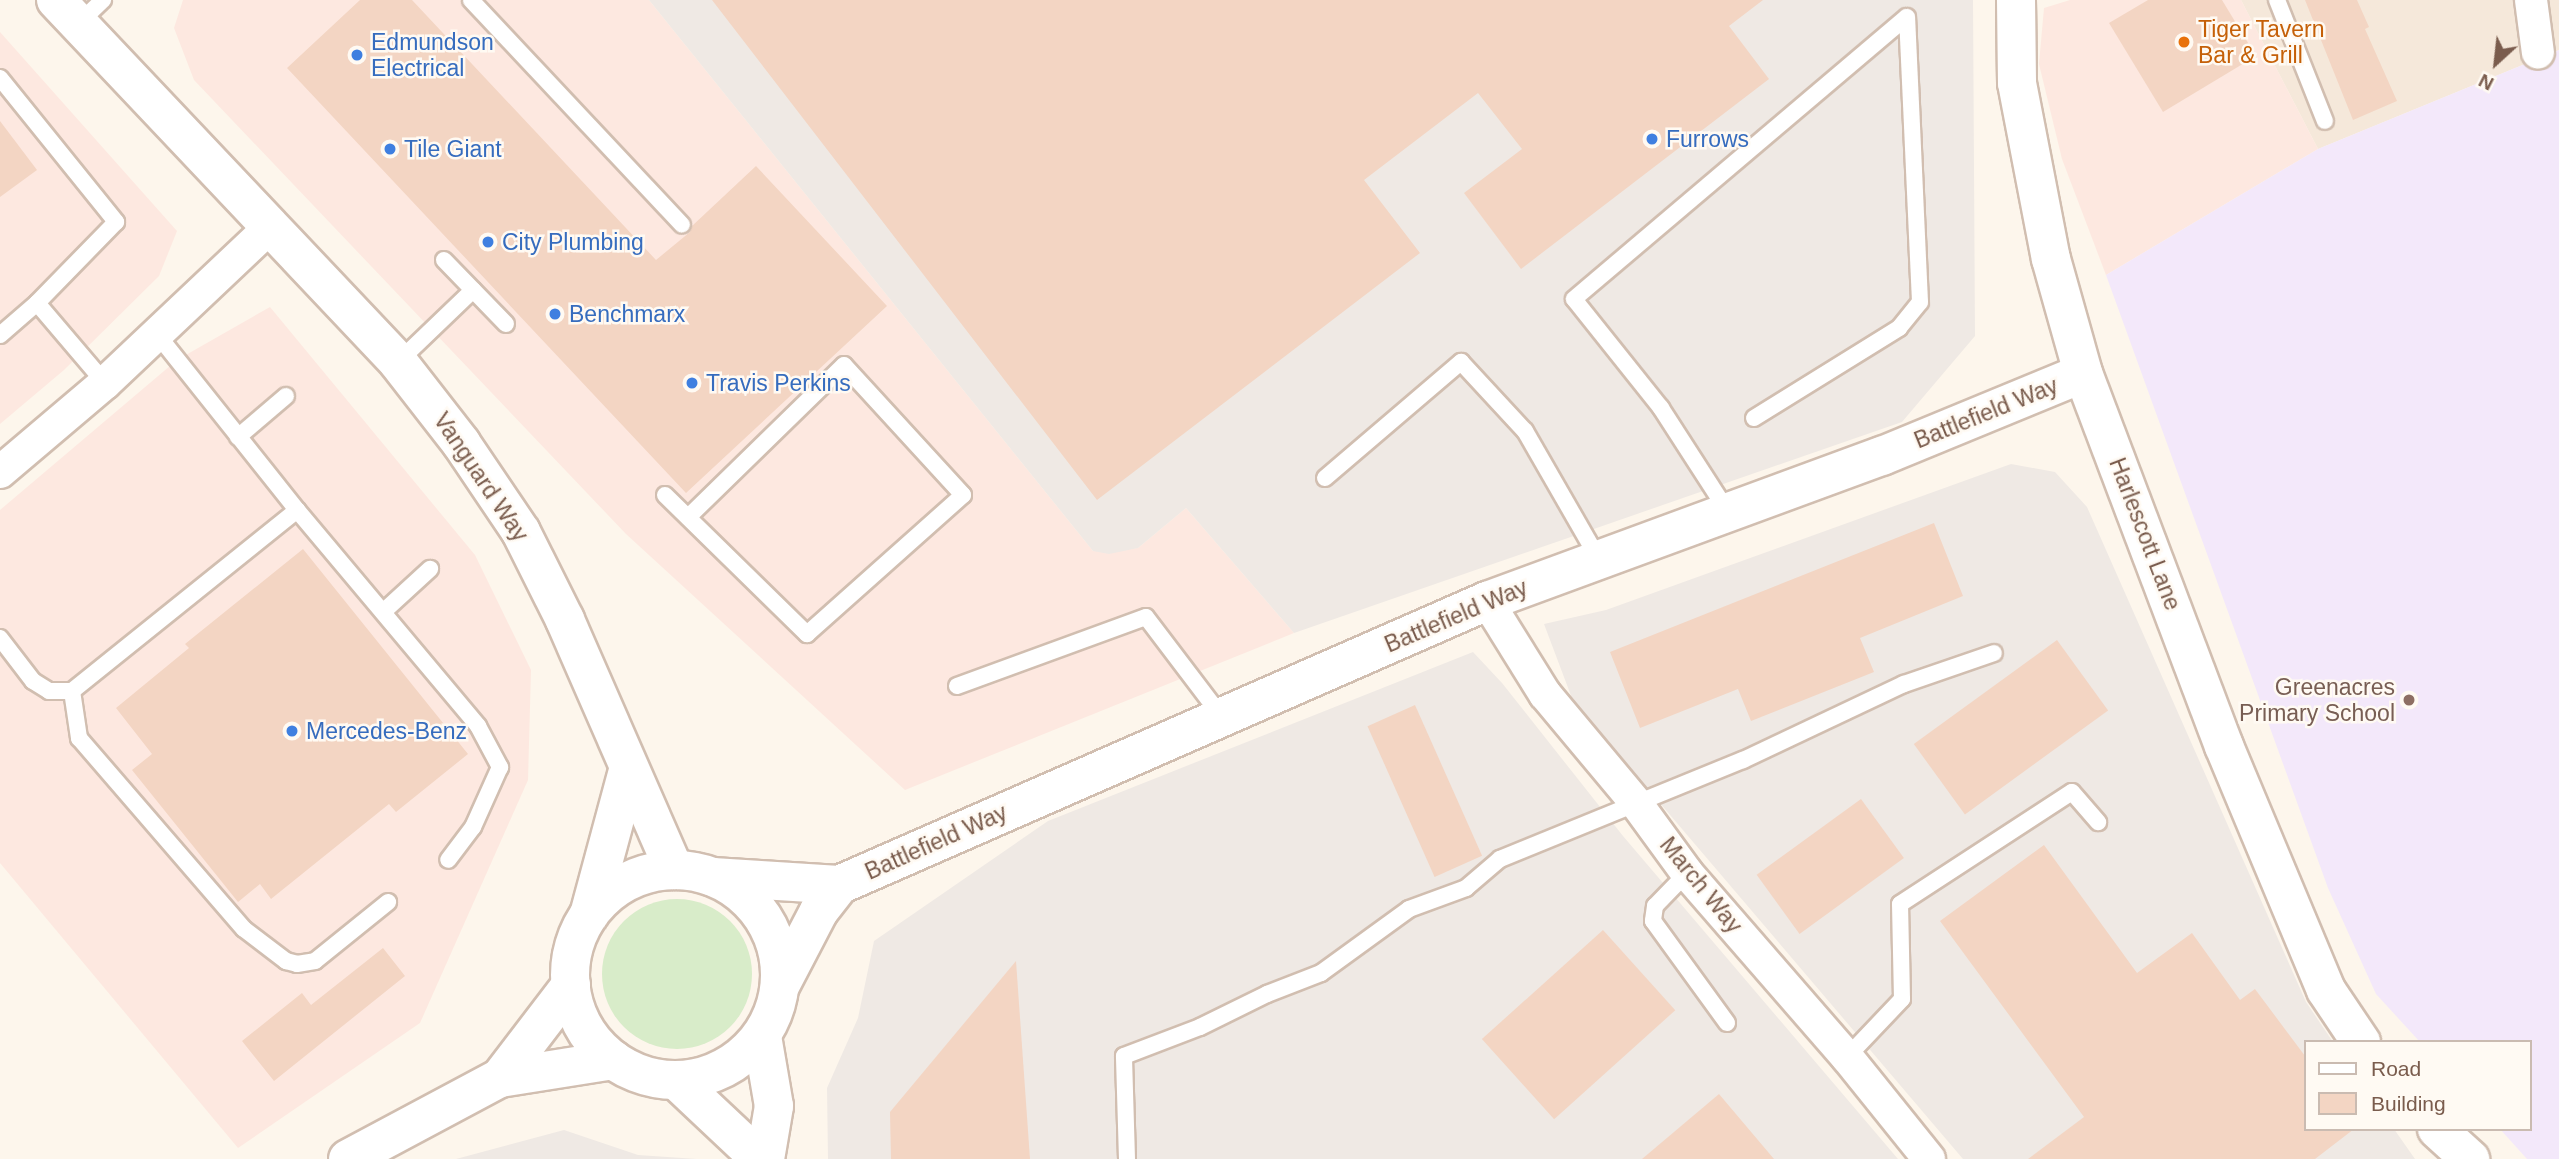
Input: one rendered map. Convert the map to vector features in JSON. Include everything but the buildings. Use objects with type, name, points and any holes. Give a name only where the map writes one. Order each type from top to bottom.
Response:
[{"type":"street","name":"Harlescott Lane","points":[[2016,0],[2017,83],[2050,259],[2084,373],[2246,797],[2326,990],[2360,1040]]},
{"type":"street","points":[[2531,0],[2538,53]]},
{"type":"street","name":"Vanguard Way","points":[[79,8],[270,227],[398,362],[461,443],[521,532],[565,620],[628,770],[674,870]]},
{"type":"street","points":[[0,472],[105,383],[270,227]]},
{"type":"street","name":"Battlefield Way","points":[[839,885],[819,911],[781,984],[775,1011],[762,1036],[739,1059],[709,1075],[677,1080],[644,1075],[614,1060],[593,1040],[578,1014],[571,985],[571,961],[577,937],[589,915],[606,896],[626,882],[649,873],[674,870],[713,877],[839,885],[1487,601],[1598,558],[1882,456],[2084,373]]},
{"type":"street","name":"March Way","points":[[1487,601],[1545,694],[1636,803],[1687,873],[1847,1057],[1928,1159]]},
{"type":"street","points":[[589,915],[628,770]]},
{"type":"street","name":"Battlefield Way","points":[[713,877],[742,894],[765,919],[778,950],[781,984]]},
{"type":"street","points":[[500,1078],[571,985]]},
{"type":"street","points":[[762,1036],[774,1106],[763,1159]]},
{"type":"street","points":[[348,1159],[500,1078],[614,1060]]},
{"type":"street","points":[[677,1080],[763,1159]]},
{"type":"street","points":[[2439,1131],[2470,1159]]},
{"type":"lane","points":[[471,0],[682,225]]},
{"type":"lane","points":[[2277,0],[2325,121]]},
{"type":"lane","points":[[1728,512],[1661,408],[1574,299],[1907,17],[1920,302],[1899,328],[1754,418]]},
{"type":"lane","points":[[0,78],[116,222],[37,303],[0,335]]},
{"type":"lane","points":[[444,260],[506,324]]},
{"type":"lane","points":[[398,362],[473,290]]},
{"type":"lane","points":[[37,303],[105,383]]},
{"type":"lane","points":[[157,334],[297,510],[478,726],[500,767],[473,827],[448,860]]},
{"type":"lane","points":[[1325,478],[1461,362],[1525,431],[1598,558]]},
{"type":"lane","points":[[666,495],[688,517],[807,634],[963,495],[844,365],[688,517]]},
{"type":"lane","points":[[238,437],[286,396]]},
{"type":"lane","points":[[0,638],[33,681],[49,691],[72,691],[297,510]]},
{"type":"lane","points":[[383,612],[430,569]]},
{"type":"lane","points":[[957,686],[1146,617],[1222,717]]},
{"type":"lane","points":[[1127,1159],[1124,1056],[1200,1027],[1321,972],[1409,909],[1466,888],[1500,859],[1743,760],[1903,684],[1994,653]]},
{"type":"lane","points":[[72,691],[79,738],[244,929],[285,961],[297,964],[315,961],[388,902]]},
{"type":"lane","points":[[1847,1057],[1902,999],[1900,904],[2072,792],[2098,822]]},
{"type":"lane","points":[[1687,873],[1655,906],[1653,921],[1727,1023]]},
{"type":"shaded area","points":[[183,0],[649,0],[1093,551],[1138,548],[1186,508],[1294,633],[905,790],[626,534],[194,80],[174,28]]},
{"type":"shaded area","points":[[649,0],[1973,0],[1975,336],[1902,422],[1294,633],[1186,508],[1138,548],[1109,554],[1093,551]]},
{"type":"shaded area","points":[[2070,0],[2241,0],[2318,149],[2106,275],[2062,159],[2039,64],[2044,8]]},
{"type":"shaded area","points":[[2241,0],[2559,0],[2559,50],[2318,149]]},
{"type":"shaded area","points":[[0,32],[177,231],[159,276],[64,370],[0,424]]},
{"type":"shaded area","name":"Greenacres Primary School","points":[[2559,50],[2559,1159],[2527,1159],[2502,1131],[2531,1131],[2531,1040],[2418,1040],[2376,994],[2328,888],[2106,275],[2318,149]]},
{"type":"shaded area","points":[[270,307],[475,555],[531,670],[528,780],[420,1023],[238,1148],[0,863],[0,510],[177,360]]},
{"type":"shaded area","points":[[2011,464],[2055,472],[2087,507],[2306,1002],[2332,1040],[2304,1040],[2304,1131],[2395,1131],[2415,1159],[1963,1159],[1573,701],[1544,624],[1606,610]]},
{"type":"shaded area","points":[[1473,652],[1502,683],[1623,836],[1898,1159],[828,1159],[827,1088],[858,1018],[874,941],[1048,821]]},
{"type":"shaded area","points":[[564,1130],[638,1155],[697,1159],[456,1159]]},
{"type":"green space","points":[[677,899],[706,905],[730,921],[746,945],[752,974],[746,1003],[730,1027],[706,1043],[677,1049],[648,1043],[624,1027],[608,1003],[602,974],[608,945],[624,921],[648,905]]},
{"type":"place","name":"Tiger Tavern Bar & Grill","points":[[2184,42]]},
{"type":"place","name":"Edmundson Electrical","points":[[357,55]]},
{"type":"place","name":"Furrows","points":[[1652,139]]},
{"type":"place","name":"Tile Giant","points":[[390,149]]},
{"type":"place","name":"City Plumbing","points":[[488,242]]},
{"type":"place","name":"Benchmarx","points":[[555,314]]},
{"type":"place","name":"Travis Perkins","points":[[692,383]]},
{"type":"place","name":"Greenacres Primary School","points":[[2409,700]]},
{"type":"place","name":"Mercedes-Benz","points":[[292,731]]}]
